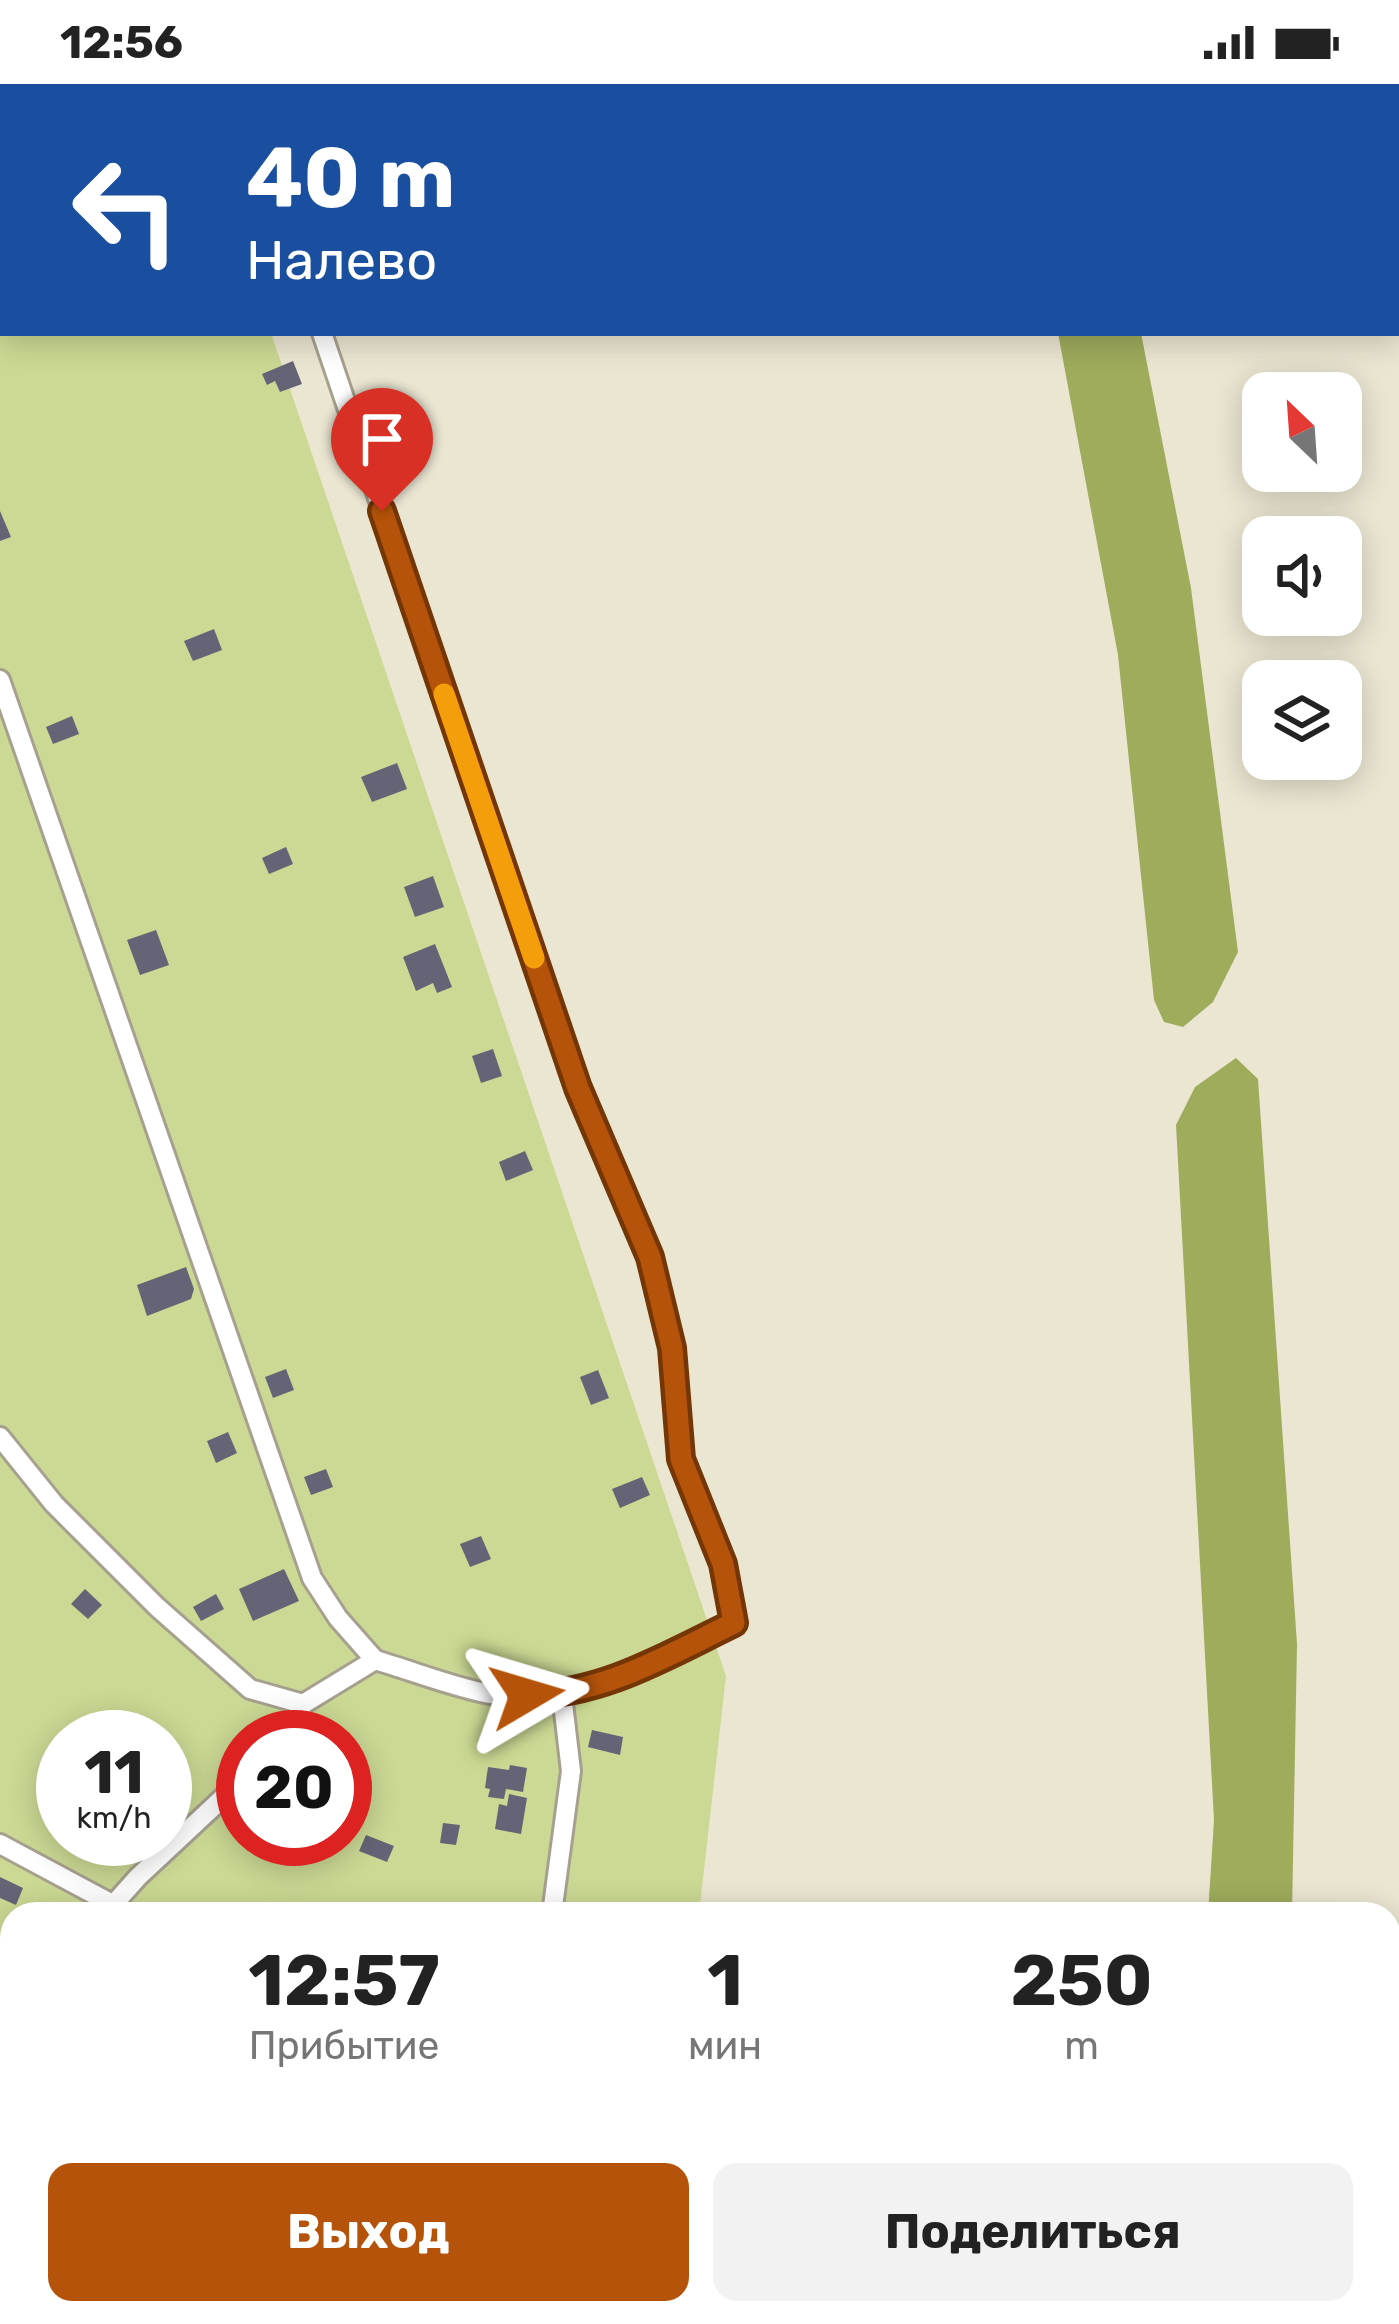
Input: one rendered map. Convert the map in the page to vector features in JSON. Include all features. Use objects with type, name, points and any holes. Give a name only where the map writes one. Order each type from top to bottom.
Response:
[{"type":"lane","points":[[0,680],[312,1578],[338,1618],[375,1660],[492,1694],[562,1695],[639,1670],[734,1623],[723,1564],[681,1459],[672,1348],[650,1257],[578,1088],[323,336]]},
{"type":"lane","points":[[0,1437],[54,1504],[157,1607],[250,1689],[303,1704]]},
{"type":"lane","points":[[300,1710],[375,1660]]},
{"type":"lane","points":[[554,1902],[572,1771],[562,1695]]},
{"type":"lane","points":[[115,1902],[216,1804]]},
{"type":"lane","points":[[0,1844],[97,1902]]},
{"type":"green space","points":[[0,336],[272,336],[726,1676],[700,1902],[0,1902]]},
{"type":"green space","points":[[1059,336],[1142,336],[1191,588],[1238,952],[1213,1002],[1183,1027],[1164,1022],[1154,1000],[1118,655]]},
{"type":"green space","points":[[1236,1058],[1258,1079],[1297,1644],[1292,1902],[1209,1902],[1214,1820],[1176,1125],[1195,1087]]},
{"type":"building","points":[[293,361],[302,384],[280,392],[275,381],[267,385],[262,374]]},
{"type":"building","points":[[0,511],[11,537],[0,541]]},
{"type":"building","points":[[214,629],[222,650],[193,661],[184,641]]},
{"type":"building","points":[[72,716],[79,734],[53,744],[46,727]]},
{"type":"building","points":[[397,763],[407,789],[372,802],[361,777]]},
{"type":"building","points":[[286,847],[293,864],[269,874],[262,858]]},
{"type":"building","points":[[433,876],[444,907],[415,917],[404,887]]},
{"type":"building","points":[[156,930],[169,965],[140,975],[127,940]]},
{"type":"building","points":[[435,944],[452,987],[437,993],[433,983],[416,991],[403,957]]},
{"type":"building","points":[[493,1049],[502,1076],[481,1083],[472,1056]]},
{"type":"building","points":[[525,1151],[533,1170],[506,1181],[499,1162]]},
{"type":"building","points":[[186,1267],[194,1289],[191,1299],[147,1316],[137,1285]]},
{"type":"building","points":[[286,1369],[294,1390],[273,1398],[265,1377]]},
{"type":"building","points":[[598,1370],[609,1398],[591,1405],[580,1377]]},
{"type":"building","points":[[228,1432],[237,1453],[216,1463],[207,1441]]},
{"type":"building","points":[[326,1469],[333,1487],[311,1495],[304,1477]]},
{"type":"building","points":[[642,1477],[650,1495],[620,1508],[612,1489]]},
{"type":"building","points":[[481,1536],[491,1559],[470,1567],[460,1544]]},
{"type":"building","points":[[284,1569],[299,1601],[253,1621],[239,1589]]},
{"type":"building","points":[[85,1589],[102,1605],[88,1619],[71,1604]]},
{"type":"building","points":[[216,1594],[224,1609],[201,1621],[193,1607]]},
{"type":"building","points":[[592,1730],[623,1737],[620,1755],[588,1747]]},
{"type":"building","points":[[510,1765],[527,1768],[523,1792],[506,1789],[504,1799],[488,1797],[488,1767],[509,1770]]},
{"type":"building","points":[[509,1794],[527,1798],[521,1834],[495,1829],[499,1804],[507,1806]]},
{"type":"building","points":[[443,1823],[460,1825],[456,1845],[440,1843]]},
{"type":"building","points":[[372,1837],[394,1846],[387,1862],[372,1856]]},
{"type":"building","points":[[0,1877],[23,1888],[17,1902],[0,1898]]},
{"type":"slow traffic","points":[[444,694],[534,958]]},
{"type":"route","points":[[382,511],[578,1088],[650,1257],[672,1348],[681,1459],[723,1564],[734,1623],[639,1670],[562,1695],[527,1695]]}]
